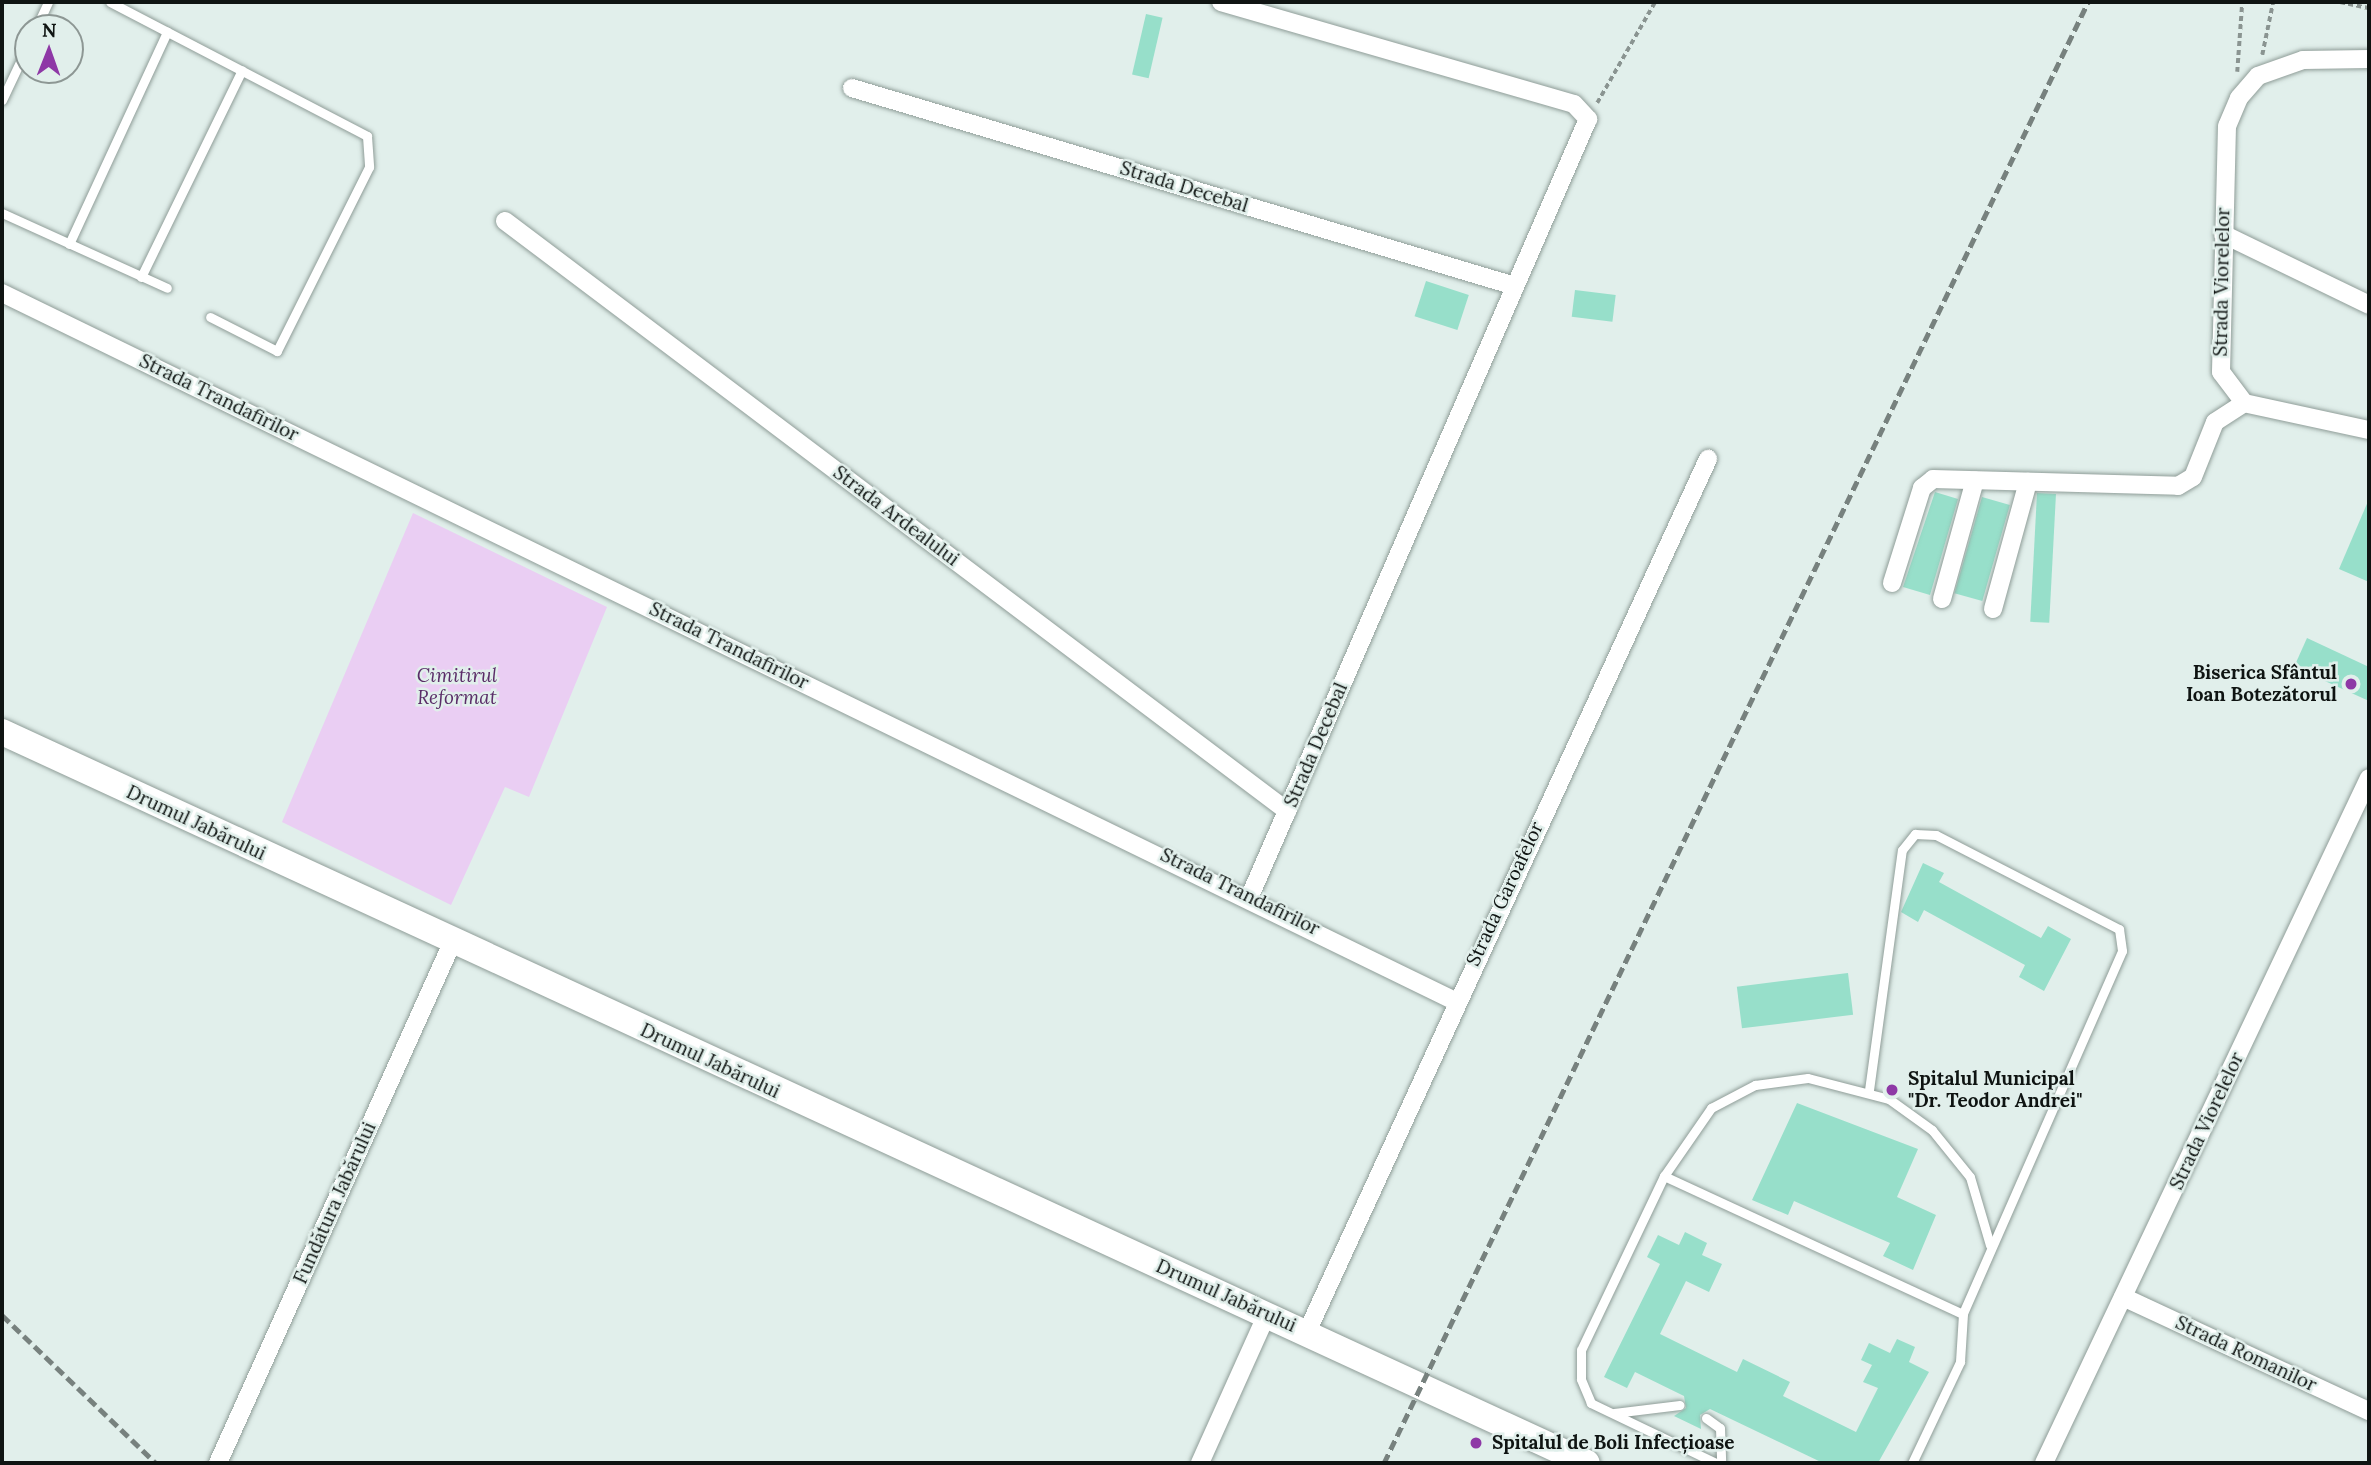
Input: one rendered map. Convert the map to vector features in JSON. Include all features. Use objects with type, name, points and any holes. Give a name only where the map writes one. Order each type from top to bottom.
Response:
[{"type":"main road","name":"Drumul Jabărului","points":[[2,732],[452,943],[1422,1383],[1587,1463]]},
{"type":"street","points":[[1221,2],[1574,104],[1588,119]]},
{"type":"street","points":[[2258,76],[2303,60],[2369,59]]},
{"type":"street","name":"Strada Viorelelor","points":[[2244,402],[2221,372],[2227,126],[2239,98],[2258,76]]},
{"type":"street","name":"Strada Decebal","points":[[852,88],[1516,286]]},
{"type":"street","name":"Strada Decebal","points":[[1250,896],[1588,119]]},
{"type":"street","name":"Strada Ardealului","points":[[505,221],[1287,811]]},
{"type":"street","points":[[2223,234],[2369,305]]},
{"type":"street","name":"Strada Trandafirilor","points":[[2,293],[1250,896],[1455,1001]]},
{"type":"street","points":[[1892,583],[1922,488],[1933,479],[2178,486],[2193,477],[2215,422],[2244,402],[2369,430]]},
{"type":"street","name":"Strada Garoafelor","points":[[1307,1332],[1455,1001],[1708,459]]},
{"type":"street","points":[[1942,599],[1975,480]]},
{"type":"street","points":[[1993,609],[2028,482]]},
{"type":"street","name":"Strada Viorelelor","points":[[2044,1463],[2369,778]]},
{"type":"street","name":"Fundătura Jabărului","points":[[218,1463],[452,943]]},
{"type":"street","name":"Strada Romanilor","points":[[2123,1297],[2369,1411]]},
{"type":"street","points":[[1200,1463],[1267,1314]]},
{"type":"lane","points":[[110,2],[367,136],[369,167],[277,351],[210,317]]},
{"type":"lane","points":[[69,244],[167,32]]},
{"type":"lane","points":[[141,277],[242,71]]},
{"type":"lane","points":[[2,100],[14,75]]},
{"type":"lane","points":[[2,213],[167,288]]},
{"type":"lane","points":[[1870,1090],[1902,850],[1915,834],[1936,835],[2119,929],[2122,951],[1963,1314],[1960,1363],[1912,1463]]},
{"type":"lane","points":[[1716,1463],[1591,1402],[1581,1379],[1581,1350],[1664,1176],[1699,1119],[1729,1096],[1808,1077],[1870,1090],[1910,1112],[1949,1150],[1984,1208],[1991,1247]]},
{"type":"lane","points":[[1664,1176],[1963,1314]]},
{"type":"lane","points":[[1612,1413],[1680,1405]]},
{"type":"lane","points":[[1706,1418],[1720,1429],[1721,1463]]},
{"type":"path","points":[[1588,119],[1655,2]]},
{"type":"path","points":[[2239,98],[2235,43],[2242,2]]},
{"type":"path","points":[[2258,76],[2273,2]]},
{"type":"path","points":[[2340,2],[2369,8]]},
{"type":"green space","name":"Cimitirul Reformat","points":[[413,513],[607,607],[529,797],[505,787],[451,905],[282,822]]},
{"type":"building","points":[[1146,14],[1163,18],[1149,78],[1132,74]]},
{"type":"building","points":[[1426,281],[1469,295],[1457,330],[1415,316]]},
{"type":"building","points":[[1575,290],[1616,295],[1612,322],[1572,317]]},
{"type":"building","points":[[1935,492],[1958,499],[1930,595],[1903,587]]},
{"type":"building","points":[[2037,493],[2056,494],[2049,623],[2030,622]]},
{"type":"building","points":[[1982,497],[2010,505],[1982,601],[1954,593]]},
{"type":"building","points":[[2369,499],[2369,582],[2339,569]]},
{"type":"building","name":"Biserica Sfântul Ioan Botezătorul","points":[[2307,638],[2369,667],[2369,701],[2294,667]]},
{"type":"building","points":[[1923,863],[1944,873],[1939,882],[2041,938],[2048,926],[2071,939],[2044,991],[2019,977],[2025,965],[1924,910],[1918,922],[1901,912]]},
{"type":"building","points":[[1848,973],[1853,1015],[1742,1028],[1737,987]]},
{"type":"building","points":[[1797,1103],[1918,1149],[1897,1197],[1936,1215],[1913,1270],[1883,1256],[1890,1243],[1794,1201],[1788,1215],[1752,1200]]},
{"type":"building","points":[[1685,1232],[1707,1243],[1702,1255],[1722,1264],[1709,1292],[1686,1281],[1660,1334],[1737,1372],[1743,1359],[1790,1382],[1783,1396],[1856,1432],[1878,1388],[1863,1382],[1872,1365],[1861,1360],[1869,1343],[1890,1353],[1897,1339],[1915,1347],[1909,1362],[1929,1372],[1878,1463],[1823,1463],[1710,1409],[1700,1415],[1701,1429],[1674,1416],[1686,1408],[1684,1396],[1635,1372],[1627,1388],[1604,1377],[1660,1264],[1647,1257],[1658,1235],[1679,1245]]},
{"type":"railway","points":[[1384,1463],[2088,2]]},
{"type":"railway","points":[[2,1315],[156,1463]]},
{"type":"place","name":"Biserica Sfântul Ioan Botezătorul","points":[[2351,684]]},
{"type":"place","name":"Spitalul Municipal \"Dr. Teodor Andrei\"","points":[[1892,1090]]},
{"type":"place","name":"Spitalul de Boli Infecțioase","points":[[1476,1443]]}]
